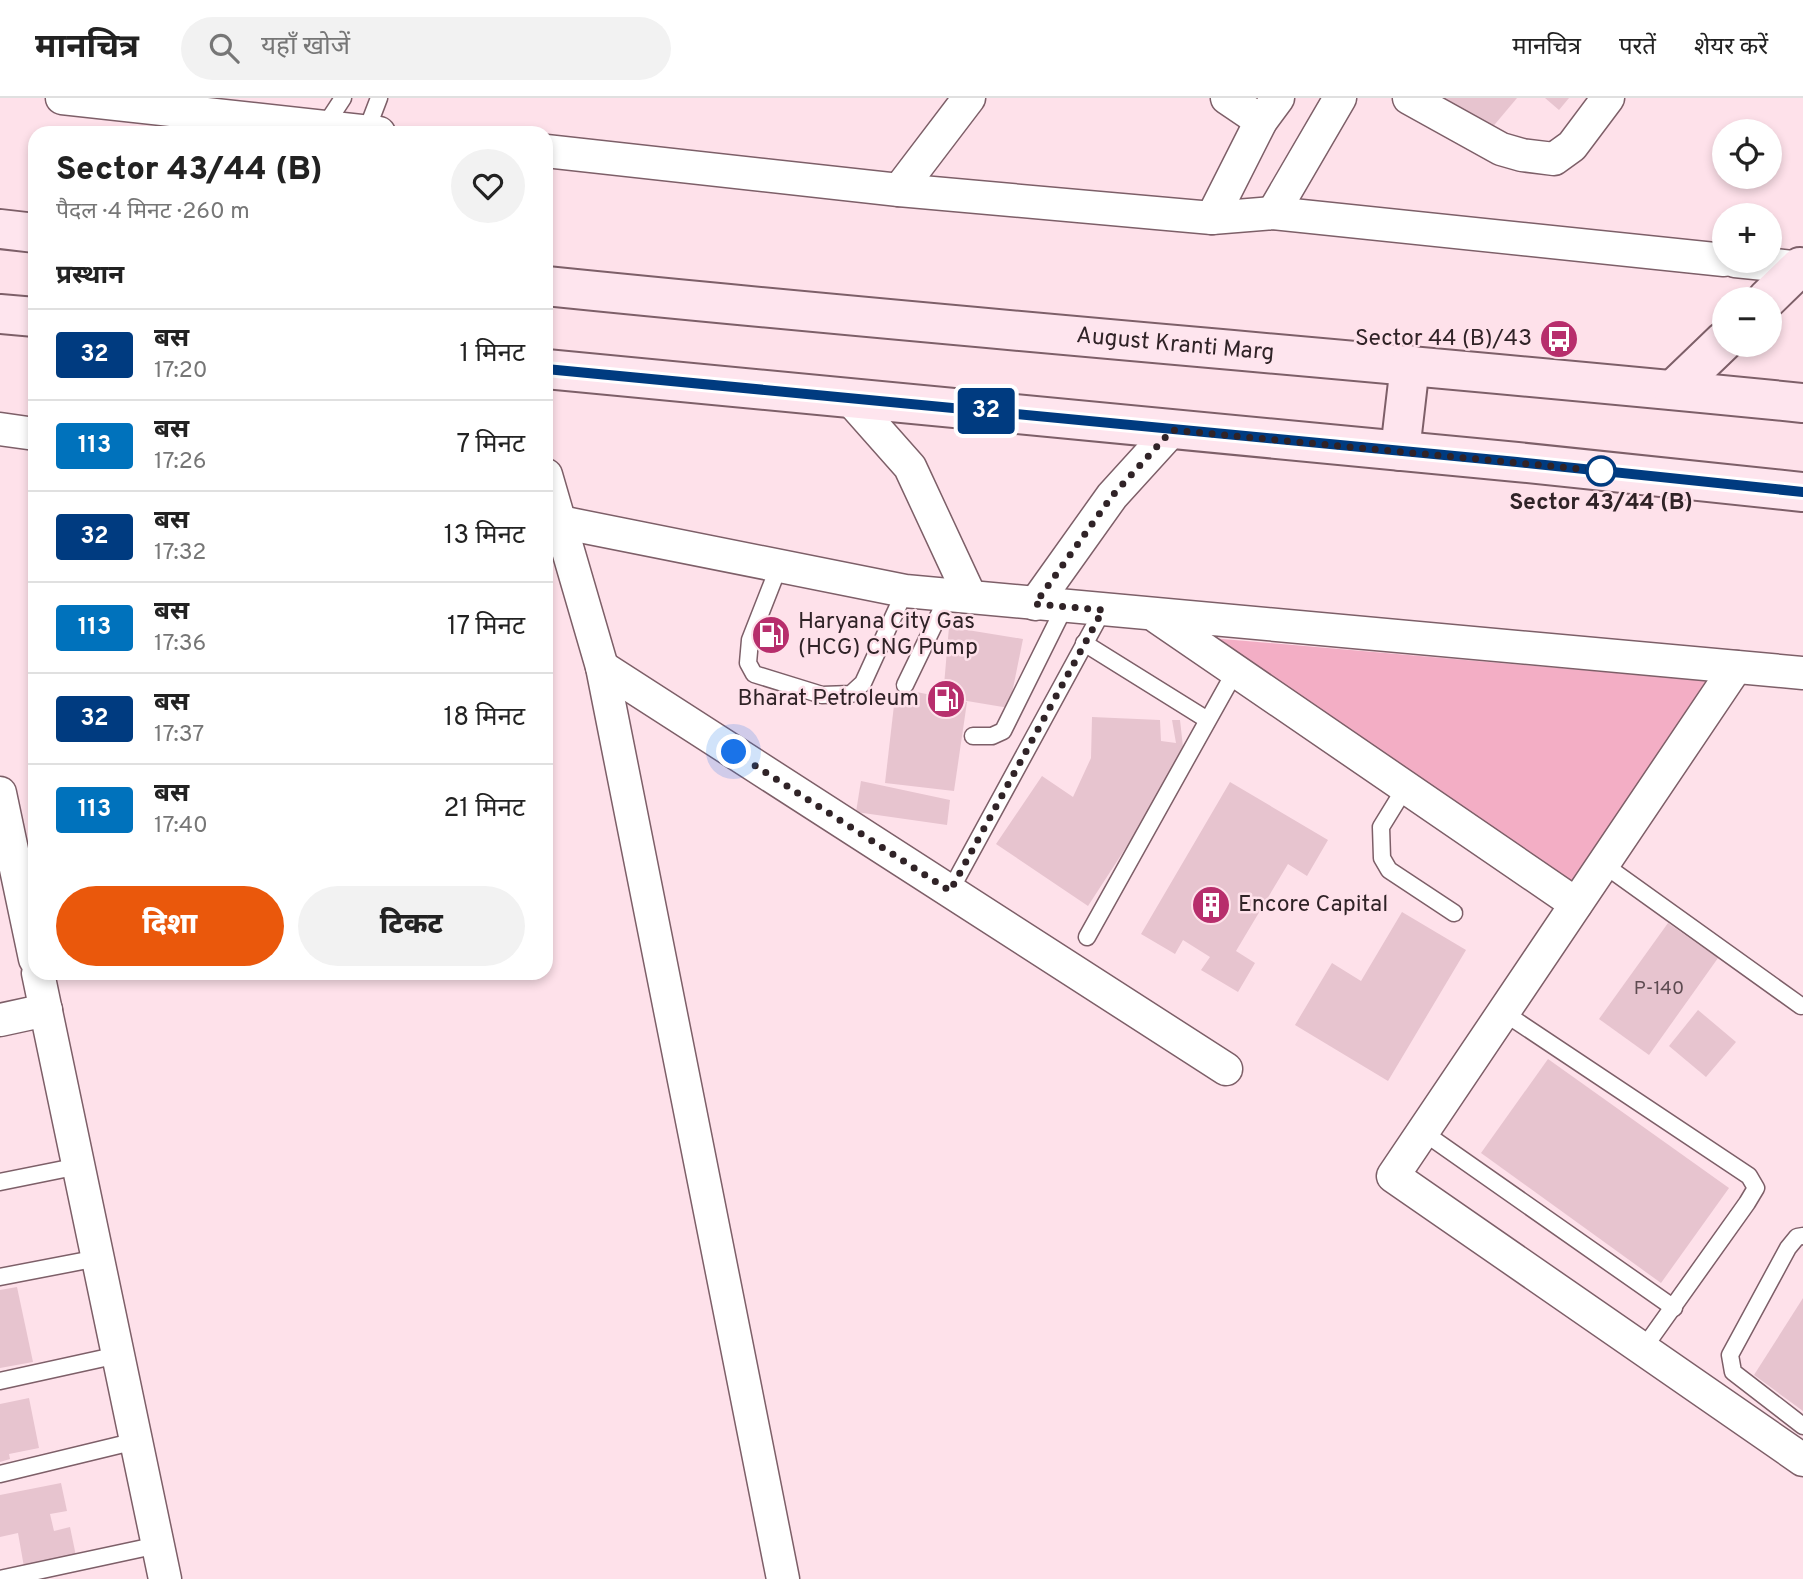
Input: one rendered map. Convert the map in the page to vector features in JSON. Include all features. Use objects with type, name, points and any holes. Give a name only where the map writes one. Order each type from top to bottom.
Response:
[{"type":"main road","points":[[0,229],[28,232]]},
{"type":"main road","points":[[1780,287],[1801,268]]},
{"type":"main road","name":"August Kranti Marg","points":[[553,287],[1803,403]]},
{"type":"main road","points":[[0,314],[28,316]]},
{"type":"main road","points":[[1673,390],[1712,353]]},
{"type":"main road","points":[[1400,451],[1409,365]]},
{"type":"main road","points":[[553,370],[1803,492]]},
{"type":"street","points":[[62,98],[315,126]]},
{"type":"street","points":[[899,190],[969,98]]},
{"type":"street","points":[[1212,218],[1269,109],[1227,98]]},
{"type":"street","points":[[1273,213],[1340,98]]},
{"type":"street","points":[[1409,98],[1501,149],[1554,159],[1572,146],[1608,98]]},
{"type":"street","points":[[553,152],[899,190],[1212,218],[1273,213],[1712,259]]},
{"type":"street","points":[[1782,266],[1801,268]]},
{"type":"street","points":[[848,397],[910,467],[959,595]]},
{"type":"street","points":[[0,429],[28,433]]},
{"type":"street","points":[[1050,605],[1112,496],[1172,430]]},
{"type":"street","points":[[553,511],[779,566],[905,591],[1803,673]]},
{"type":"street","points":[[553,511],[602,667],[783,1579]]},
{"type":"street","points":[[1152,614],[1576,904]]},
{"type":"street","points":[[602,667],[1226,1069]]},
{"type":"street","points":[[1736,667],[1393,1176],[1643,1349],[1801,1446]]},
{"type":"street","points":[[0,793],[28,926]]},
{"type":"street","points":[[40,980],[165,1579]]},
{"type":"street","points":[[0,1020],[46,1010]]},
{"type":"lane","points":[[325,126],[343,98]]},
{"type":"lane","points":[[373,126],[379,98]]},
{"type":"lane","points":[[779,566],[750,640],[748,663],[754,674],[822,695],[851,694],[863,683],[905,591]]},
{"type":"lane","points":[[905,685],[959,595]]},
{"type":"lane","points":[[973,736],[992,736],[1003,731],[1050,605]]},
{"type":"lane","points":[[950,891],[1103,610]]},
{"type":"lane","points":[[1084,643],[1206,719]]},
{"type":"lane","points":[[1087,937],[1206,719],[1236,670]]},
{"type":"lane","points":[[1405,788],[1381,827],[1382,858],[1389,870],[1454,913]]},
{"type":"lane","points":[[1603,864],[1801,1006]]},
{"type":"lane","points":[[1503,1012],[1749,1176],[1756,1188],[1643,1349]]},
{"type":"lane","points":[[1423,1132],[1674,1308]]},
{"type":"lane","points":[[0,1182],[79,1166]]},
{"type":"lane","points":[[1801,1446],[1733,1372],[1730,1355],[1788,1248],[1797,1237],[1803,1236]]},
{"type":"lane","points":[[0,1277],[98,1258]]},
{"type":"lane","points":[[0,1381],[118,1355]]},
{"type":"lane","points":[[0,1474],[136,1440]]},
{"type":"lane","points":[[0,1579],[158,1545]]},
{"type":"shaded area","points":[[1211,638],[1709,681],[1570,884]]},
{"type":"building","points":[[1440,98],[1517,98],[1485,136]]},
{"type":"building","points":[[1545,98],[1569,98],[1559,110]]},
{"type":"building","points":[[949,627],[1023,639],[1009,708],[943,697]]},
{"type":"building","points":[[896,688],[967,702],[954,791],[885,783]]},
{"type":"building","points":[[1092,717],[1160,720],[1161,741],[1176,743],[1172,720],[1180,720],[1183,747],[1173,775],[1088,906],[996,844],[1042,776],[1073,797],[1091,758]]},
{"type":"building","points":[[861,781],[950,800],[947,825],[856,812]]},
{"type":"building","name":"Encore Capital","points":[[1230,782],[1328,840],[1307,876],[1288,864],[1236,951],[1255,963],[1238,992],[1201,970],[1210,957],[1183,940],[1175,954],[1141,934]]},
{"type":"building","points":[[1402,912],[1466,950],[1388,1081],[1295,1025],[1332,963],[1361,981]]},
{"type":"building","points":[[1668,923],[1718,958],[1649,1055],[1599,1019]]},
{"type":"building","points":[[1698,1010],[1736,1042],[1706,1077],[1669,1046]]},
{"type":"building","points":[[1548,1059],[1729,1188],[1661,1283],[1481,1153]]},
{"type":"building","points":[[17,1287],[33,1362],[0,1368],[0,1290]]},
{"type":"building","points":[[1803,1298],[1803,1411],[1754,1375]]},
{"type":"building","points":[[29,1398],[39,1448],[9,1454],[10,1459],[0,1462],[0,1404]]},
{"type":"building","points":[[61,1483],[67,1511],[50,1514],[54,1531],[70,1527],[76,1556],[24,1567],[18,1533],[0,1537],[0,1495]]},
{"type":"bus line","name":"32","points":[[553,370],[1803,492]]},
{"type":"place","name":"Sector 44 (B)/43","points":[[1559,339]]},
{"type":"place","name":"Sector 43/44 (B)","points":[[1601,471]]},
{"type":"place","name":"Haryana City Gas (HCG) CNG Pump","points":[[771,635]]},
{"type":"place","name":"Bharat Petroleum","points":[[946,699]]},
{"type":"place","name":"Encore Capital","points":[[1211,905]]},
{"type":"route","points":[[734,752],[950,891],[1103,610],[1035,604],[1112,496],[1172,430],[1601,471]]}]
